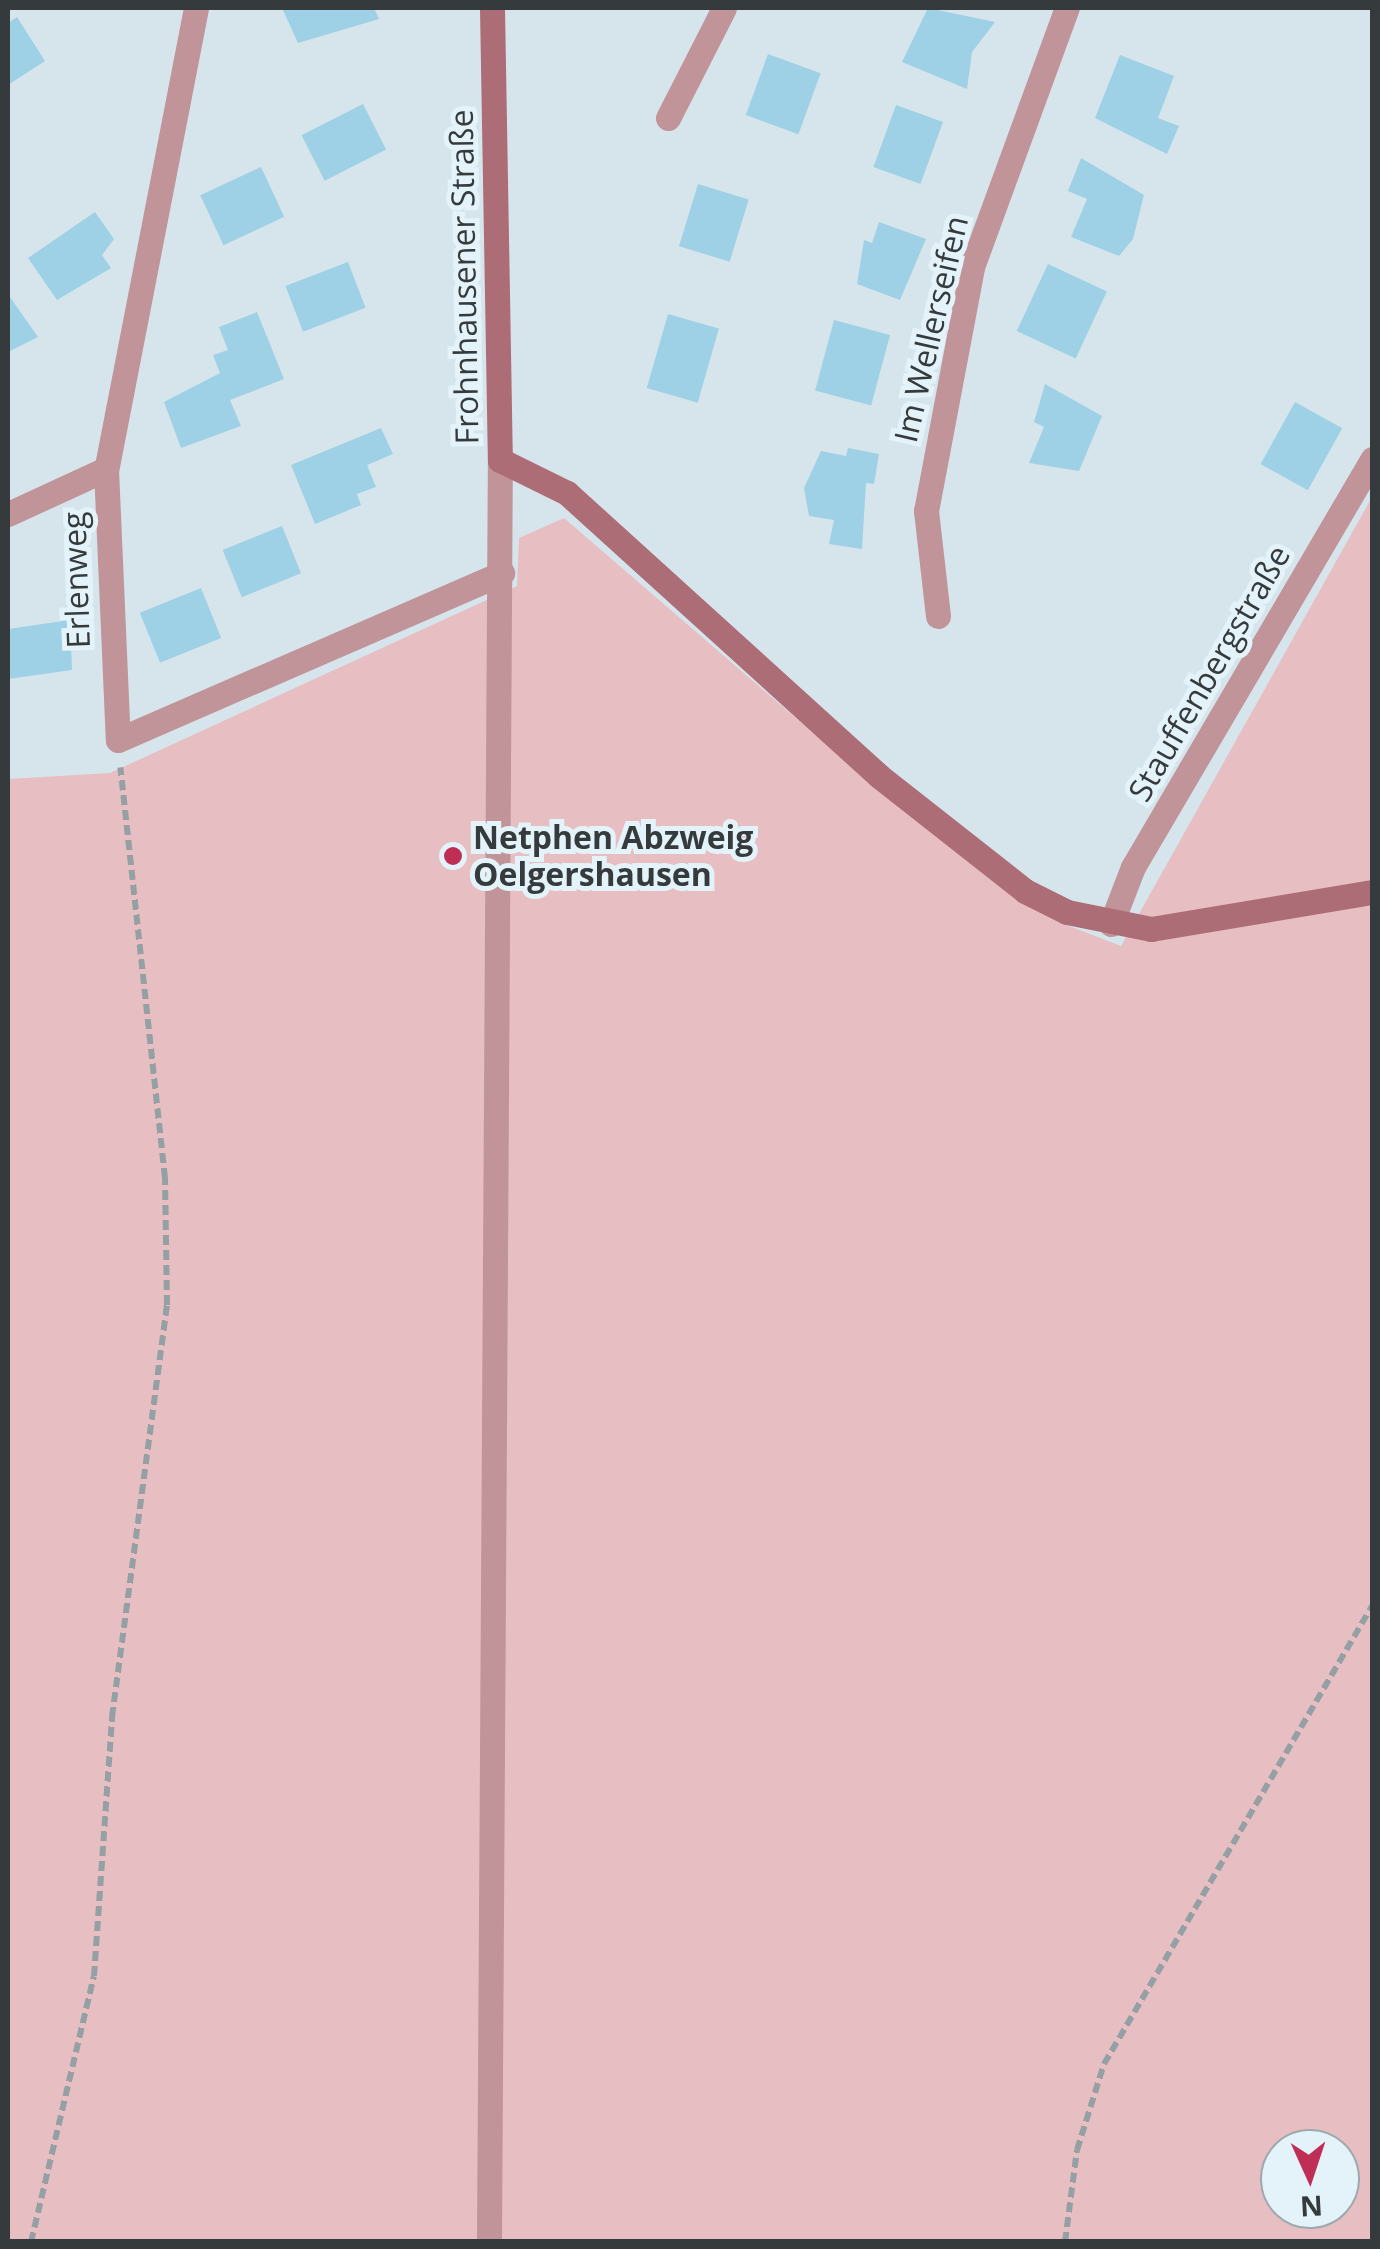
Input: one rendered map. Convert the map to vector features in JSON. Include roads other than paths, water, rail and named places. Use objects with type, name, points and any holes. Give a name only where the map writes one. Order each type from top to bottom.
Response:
[{"type":"main road","name":"Frohnhausener Straße","points":[[492,8],[500,460],[549,480],[987,865],[1067,912],[1112,924],[1191,928],[1372,892]]},
{"type":"street","name":"Erlenweg","points":[[196,8],[106,470],[118,740],[502,573]]},
{"type":"street","points":[[668,118],[724,8]]},
{"type":"street","name":"Im Wellerseifen","points":[[938,616],[926,511],[972,267],[1067,8]]},
{"type":"street","name":"Stauffenbergstraße","points":[[1112,924],[1133,867],[1372,459]]},
{"type":"street","points":[[488,2242],[500,460]]},
{"type":"street","points":[[8,514],[106,470]]},
{"type":"place","name":"Netphen Abzweig Oelgershausen","points":[[453,856]]}]
